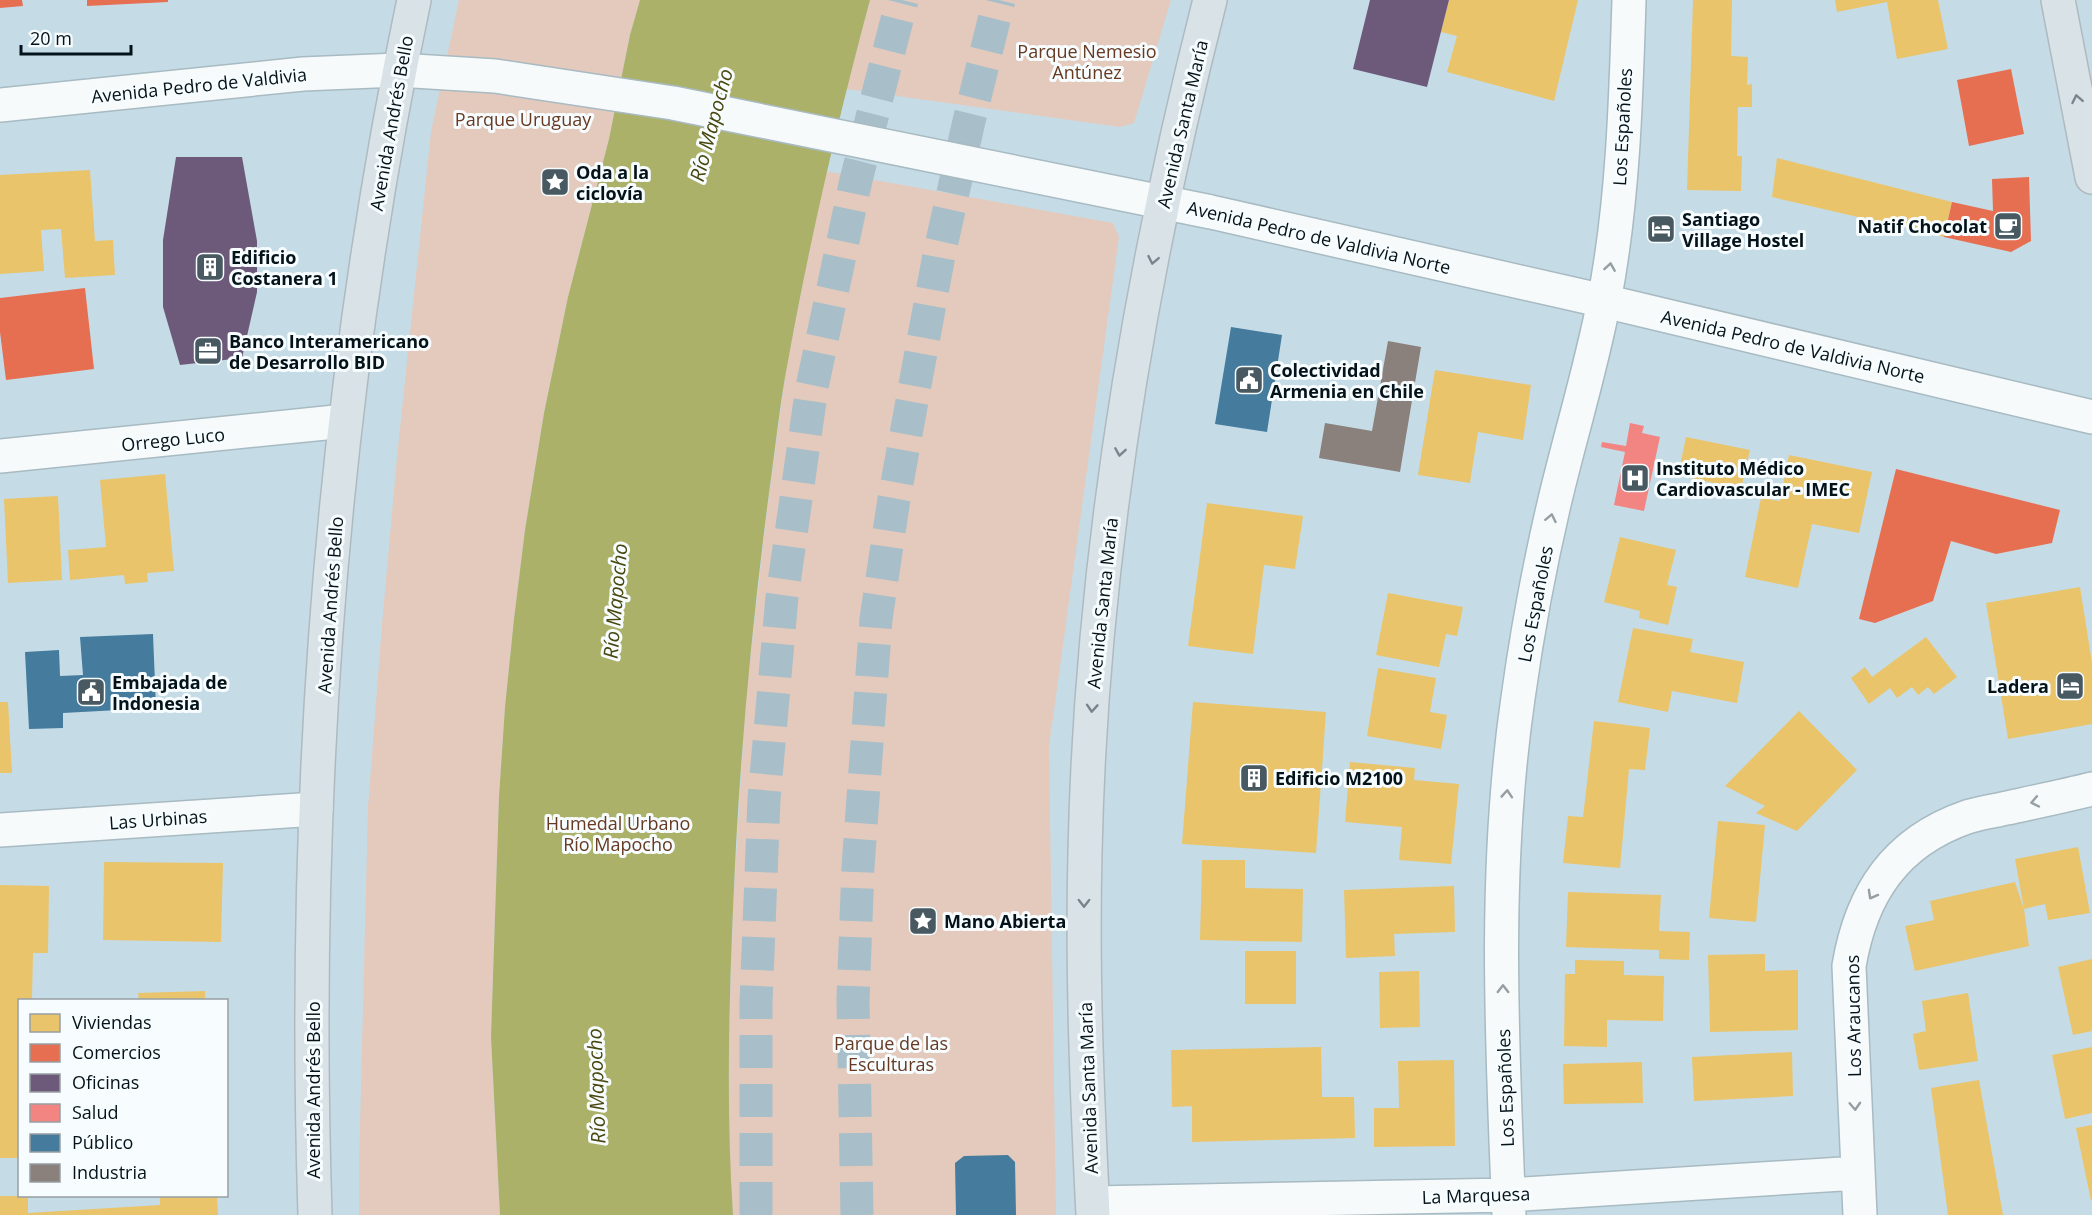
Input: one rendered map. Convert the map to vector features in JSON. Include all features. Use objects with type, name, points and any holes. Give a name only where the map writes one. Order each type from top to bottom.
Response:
[{"type":"main road","name":"Avenida Andrés Bello","points":[[315,1215],[312,1065],[316,809],[326,635],[345,421],[398,70],[414,0]]},
{"type":"main road","name":"Avenida Santa María","points":[[1093,1209],[1084,968],[1085,850],[1090,733],[1100,607],[1115,483],[1134,358],[1164,202],[1210,0]]},
{"type":"main road","points":[[2058,0],[2092,177]]},
{"type":"street","name":"Los Españoles","points":[[1509,1205],[1503,995],[1504,844],[1510,762],[1533,604],[1554,506],[1604,301],[1613,250],[1619,190],[1629,0]]},
{"type":"street","name":"Avenida Pedro de Valdivia Norte","points":[[398,70],[495,76],[608,92],[1164,202],[1604,301],[2092,417]]},
{"type":"street","name":"Avenida Pedro de Valdivia","points":[[0,105],[303,74],[398,70]]},
{"type":"street","name":"Orrego Luco","points":[[0,456],[345,421]]},
{"type":"street","name":"Los Araucanos","points":[[1860,1215],[1849,966],[1853,940],[1874,889],[1890,867],[1913,846],[1939,829],[1969,817],[2092,789]]},
{"type":"street","name":"Las Urbinas","points":[[0,830],[316,809]]},
{"type":"street","name":"La Marquesa","points":[[1093,1209],[1509,1205],[1858,1173]]},
{"type":"green space","name":"Parque Uruguay","points":[[459,0],[640,0],[630,35],[609,139],[568,297],[544,413],[525,530],[514,619],[499,797],[491,1037],[500,1215],[359,1215],[368,807],[382,624],[431,132]]},
{"type":"green space","name":"Parque Nemesio Antúnez","points":[[870,0],[1171,0],[1134,123],[1120,127],[846,89]]},
{"type":"green space","name":"Parque de las Esculturas","points":[[825,171],[1113,223],[1119,237],[1049,747],[1056,1215],[733,1215],[729,1158],[729,1025],[734,892],[746,698],[766,519],[787,363]]},
{"type":"water","name":"Humedal Urbano Río Mapocho","points":[[640,0],[870,0],[825,179],[797,315],[781,402],[760,564],[742,751],[732,937],[729,1123],[733,1215],[500,1215],[491,1037],[499,797],[514,619],[525,530],[544,413],[568,297],[609,139],[630,35]]},
{"type":"building: Viviendas","points":[[1449,0],[1578,0],[1554,101],[1447,72],[1457,36],[1441,32]]},
{"type":"building: Viviendas","points":[[1693,0],[1732,0],[1731,56],[1748,57],[1747,85],[1752,84],[1752,107],[1738,107],[1737,156],[1742,156],[1741,191],[1687,190]]},
{"type":"building: Viviendas","points":[[1835,0],[1938,0],[1948,49],[1897,59],[1887,2],[1837,12]]},
{"type":"building: Viviendas","points":[[1777,158],[1952,202],[1944,237],[1772,197]]},
{"type":"building: Viviendas","points":[[90,170],[95,241],[113,240],[115,275],[65,278],[61,229],[41,230],[44,271],[0,274],[0,175]]},
{"type":"building: Viviendas","points":[[1435,370],[1531,385],[1523,440],[1478,432],[1470,483],[1418,475]]},
{"type":"building: Viviendas","points":[[1686,437],[1750,450],[1741,489],[1678,475]]},
{"type":"building: Viviendas","points":[[1789,455],[1872,472],[1859,533],[1812,524],[1798,588],[1745,577],[1761,498],[1780,501]]},
{"type":"building: Viviendas","points":[[165,474],[174,571],[147,573],[148,582],[125,584],[124,575],[70,580],[68,550],[106,547],[100,480]]},
{"type":"building: Viviendas","points":[[58,496],[62,580],[8,583],[4,499]]},
{"type":"building: Viviendas","points":[[1207,503],[1303,516],[1295,569],[1264,565],[1253,654],[1188,646]]},
{"type":"building: Viviendas","points":[[1620,537],[1676,550],[1667,585],[1677,587],[1668,625],[1639,618],[1640,611],[1604,602]]},
{"type":"building: Viviendas","points":[[2080,587],[2092,663],[2092,724],[2008,739],[1986,603]]},
{"type":"building: Viviendas","points":[[1388,593],[1463,607],[1457,636],[1446,634],[1439,667],[1376,655]]},
{"type":"building: Viviendas","points":[[1633,628],[1693,639],[1690,652],[1744,662],[1737,703],[1672,691],[1668,712],[1618,702]]},
{"type":"building: Viviendas","points":[[1926,637],[1957,677],[1934,694],[1928,687],[1918,695],[1912,687],[1897,698],[1890,688],[1869,704],[1851,678],[1865,667],[1872,677]]},
{"type":"building: Viviendas","points":[[1378,668],[1436,678],[1430,712],[1447,715],[1441,749],[1367,736]]},
{"type":"building: Viviendas","points":[[0,702],[8,702],[12,773],[0,773]]},
{"type":"building: Viviendas","name":"Edificio M2100","points":[[1193,702],[1326,712],[1316,853],[1182,844]]},
{"type":"building: Viviendas","points":[[1799,711],[1857,770],[1797,831],[1756,813],[1765,806],[1725,786]]},
{"type":"building: Viviendas","points":[[1594,721],[1650,728],[1645,770],[1629,769],[1620,868],[1563,863],[1568,816],[1583,817]]},
{"type":"building: Viviendas","points":[[1350,762],[1415,768],[1414,780],[1459,784],[1451,864],[1399,860],[1402,827],[1345,822]]},
{"type":"building: Viviendas","points":[[1718,821],[1765,825],[1756,922],[1709,918]]},
{"type":"building: Viviendas","points":[[2078,847],[2090,913],[2048,920],[2045,904],[2024,909],[2015,859]]},
{"type":"building: Viviendas","points":[[1202,860],[1245,860],[1245,888],[1303,889],[1302,942],[1200,940]]},
{"type":"building: Viviendas","points":[[104,862],[223,863],[221,942],[103,940]]},
{"type":"building: Viviendas","points":[[2015,882],[2024,909],[2029,946],[1915,971],[1905,926],[1934,920],[1930,901]]},
{"type":"building: Viviendas","points":[[0,885],[49,886],[48,953],[33,953],[32,999],[18,999],[18,1158],[0,1158]]},
{"type":"building: Viviendas","points":[[1454,886],[1455,932],[1394,934],[1395,956],[1346,958],[1344,890]]},
{"type":"building: Viviendas","points":[[1568,892],[1661,895],[1659,931],[1690,932],[1689,960],[1659,959],[1659,950],[1566,947]]},
{"type":"building: Viviendas","points":[[1245,951],[1296,951],[1296,1004],[1245,1004]]},
{"type":"building: Viviendas","points":[[1765,954],[1765,971],[1798,970],[1798,1030],[1710,1032],[1708,955]]},
{"type":"building: Viviendas","points":[[2092,959],[2092,1031],[2073,1035],[2058,967]]},
{"type":"building: Viviendas","points":[[1575,960],[1624,961],[1624,975],[1664,976],[1663,1021],[1607,1020],[1607,1047],[1564,1046],[1565,974],[1575,974]]},
{"type":"building: Viviendas","points":[[1419,971],[1420,1027],[1380,1028],[1379,972]]},
{"type":"building: Viviendas","points":[[205,991],[205,999],[139,999],[138,993]]},
{"type":"building: Viviendas","points":[[1968,993],[1978,1061],[1919,1070],[1913,1034],[1926,1031],[1922,1001]]},
{"type":"building: Viviendas","points":[[1321,1047],[1322,1097],[1354,1097],[1355,1138],[1192,1142],[1192,1106],[1172,1107],[1171,1050]]},
{"type":"building: Viviendas","points":[[2092,1047],[2092,1113],[2065,1119],[2052,1055]]},
{"type":"building: Viviendas","points":[[1792,1052],[1793,1096],[1694,1101],[1692,1057]]},
{"type":"building: Viviendas","points":[[1454,1060],[1455,1146],[1374,1147],[1374,1108],[1399,1108],[1398,1061]]},
{"type":"building: Viviendas","points":[[1642,1062],[1643,1103],[1564,1104],[1563,1064]]},
{"type":"building: Viviendas","points":[[1979,1080],[2003,1215],[1948,1215],[1931,1088]]},
{"type":"building: Viviendas","points":[[2092,1125],[2092,1200],[2091,1201],[2076,1128]]},
{"type":"building: Viviendas","points":[[0,1196],[18,1196],[28,1197],[28,1213],[160,1205],[160,1197],[217,1197],[218,1215],[0,1215]]},
{"type":"building: Comercios","points":[[0,0],[22,0],[23,6],[0,8]]},
{"type":"building: Comercios","points":[[87,0],[168,0],[168,2],[87,6]]},
{"type":"building: Comercios","points":[[2011,69],[2024,134],[1969,146],[1957,80]]},
{"type":"building: Comercios","points":[[2029,177],[2031,241],[2011,252],[1944,237],[1952,202],[1993,211],[1992,179]]},
{"type":"building: Comercios","points":[[85,288],[94,369],[6,380],[0,332],[0,298]]},
{"type":"building: Comercios","points":[[1896,469],[2060,510],[2052,543],[1996,554],[1951,541],[1933,601],[1875,623],[1859,619]]},
{"type":"building: Oficinas","points":[[1370,0],[1449,0],[1427,87],[1353,69]]},
{"type":"building: Oficinas","name":"Edificio Costanera 1","points":[[176,157],[242,157],[257,241],[257,292],[242,358],[180,365],[163,307],[163,240]]},
{"type":"building: Salud","name":"Instituto Médico Cardiovascular - IMEC","points":[[1630,423],[1644,426],[1642,433],[1660,437],[1644,511],[1614,505],[1625,452],[1601,447],[1602,442],[1626,446]]},
{"type":"building: Público","name":"Colectividad Armenia en Chile","points":[[1231,327],[1282,335],[1267,432],[1215,424]]},
{"type":"building: Público","name":"Embajada de Indonesia","points":[[153,634],[156,708],[63,713],[63,728],[29,729],[25,652],[59,650],[60,676],[83,675],[80,637]]},
{"type":"building: Público","points":[[1008,1155],[1015,1162],[1016,1215],[956,1215],[955,1163],[964,1156]]},
{"type":"building: Industria","points":[[1388,341],[1421,347],[1400,472],[1319,458],[1325,423],[1372,431]]},
{"type":"tunnel","points":[[756,1215],[756,1003],[764,799],[782,597],[812,387],[856,180],[902,0]]},
{"type":"tunnel","points":[[857,1215],[853,999],[858,867],[876,619],[894,499],[939,255],[999,0]]},
{"type":"place","name":"Oda a la ciclovía","points":[[555,182]]},
{"type":"place","name":"Natif Chocolat","points":[[2008,226]]},
{"type":"place","name":"Santiago Village Hostel","points":[[1661,229]]},
{"type":"place","name":"Edificio Costanera 1","points":[[210,267]]},
{"type":"place","name":"Banco Interamericano de Desarrollo BID","points":[[208,351]]},
{"type":"place","name":"Colectividad Armenia en Chile","points":[[1249,380]]},
{"type":"place","name":"Instituto Médico Cardiovascular - IMEC","points":[[1635,478]]},
{"type":"place","name":"Ladera","points":[[2070,686]]},
{"type":"place","name":"Embajada de Indonesia","points":[[91,692]]},
{"type":"place","name":"Edificio M2100","points":[[1254,778]]},
{"type":"place","name":"Mano Abierta","points":[[923,921]]},
{"type":"water label","name":"Río Mapocho","points":[[711,125]]},
{"type":"water label","name":"Río Mapocho","points":[[615,601]]},
{"type":"water label","name":"Río Mapocho","points":[[596,1086]]}]
